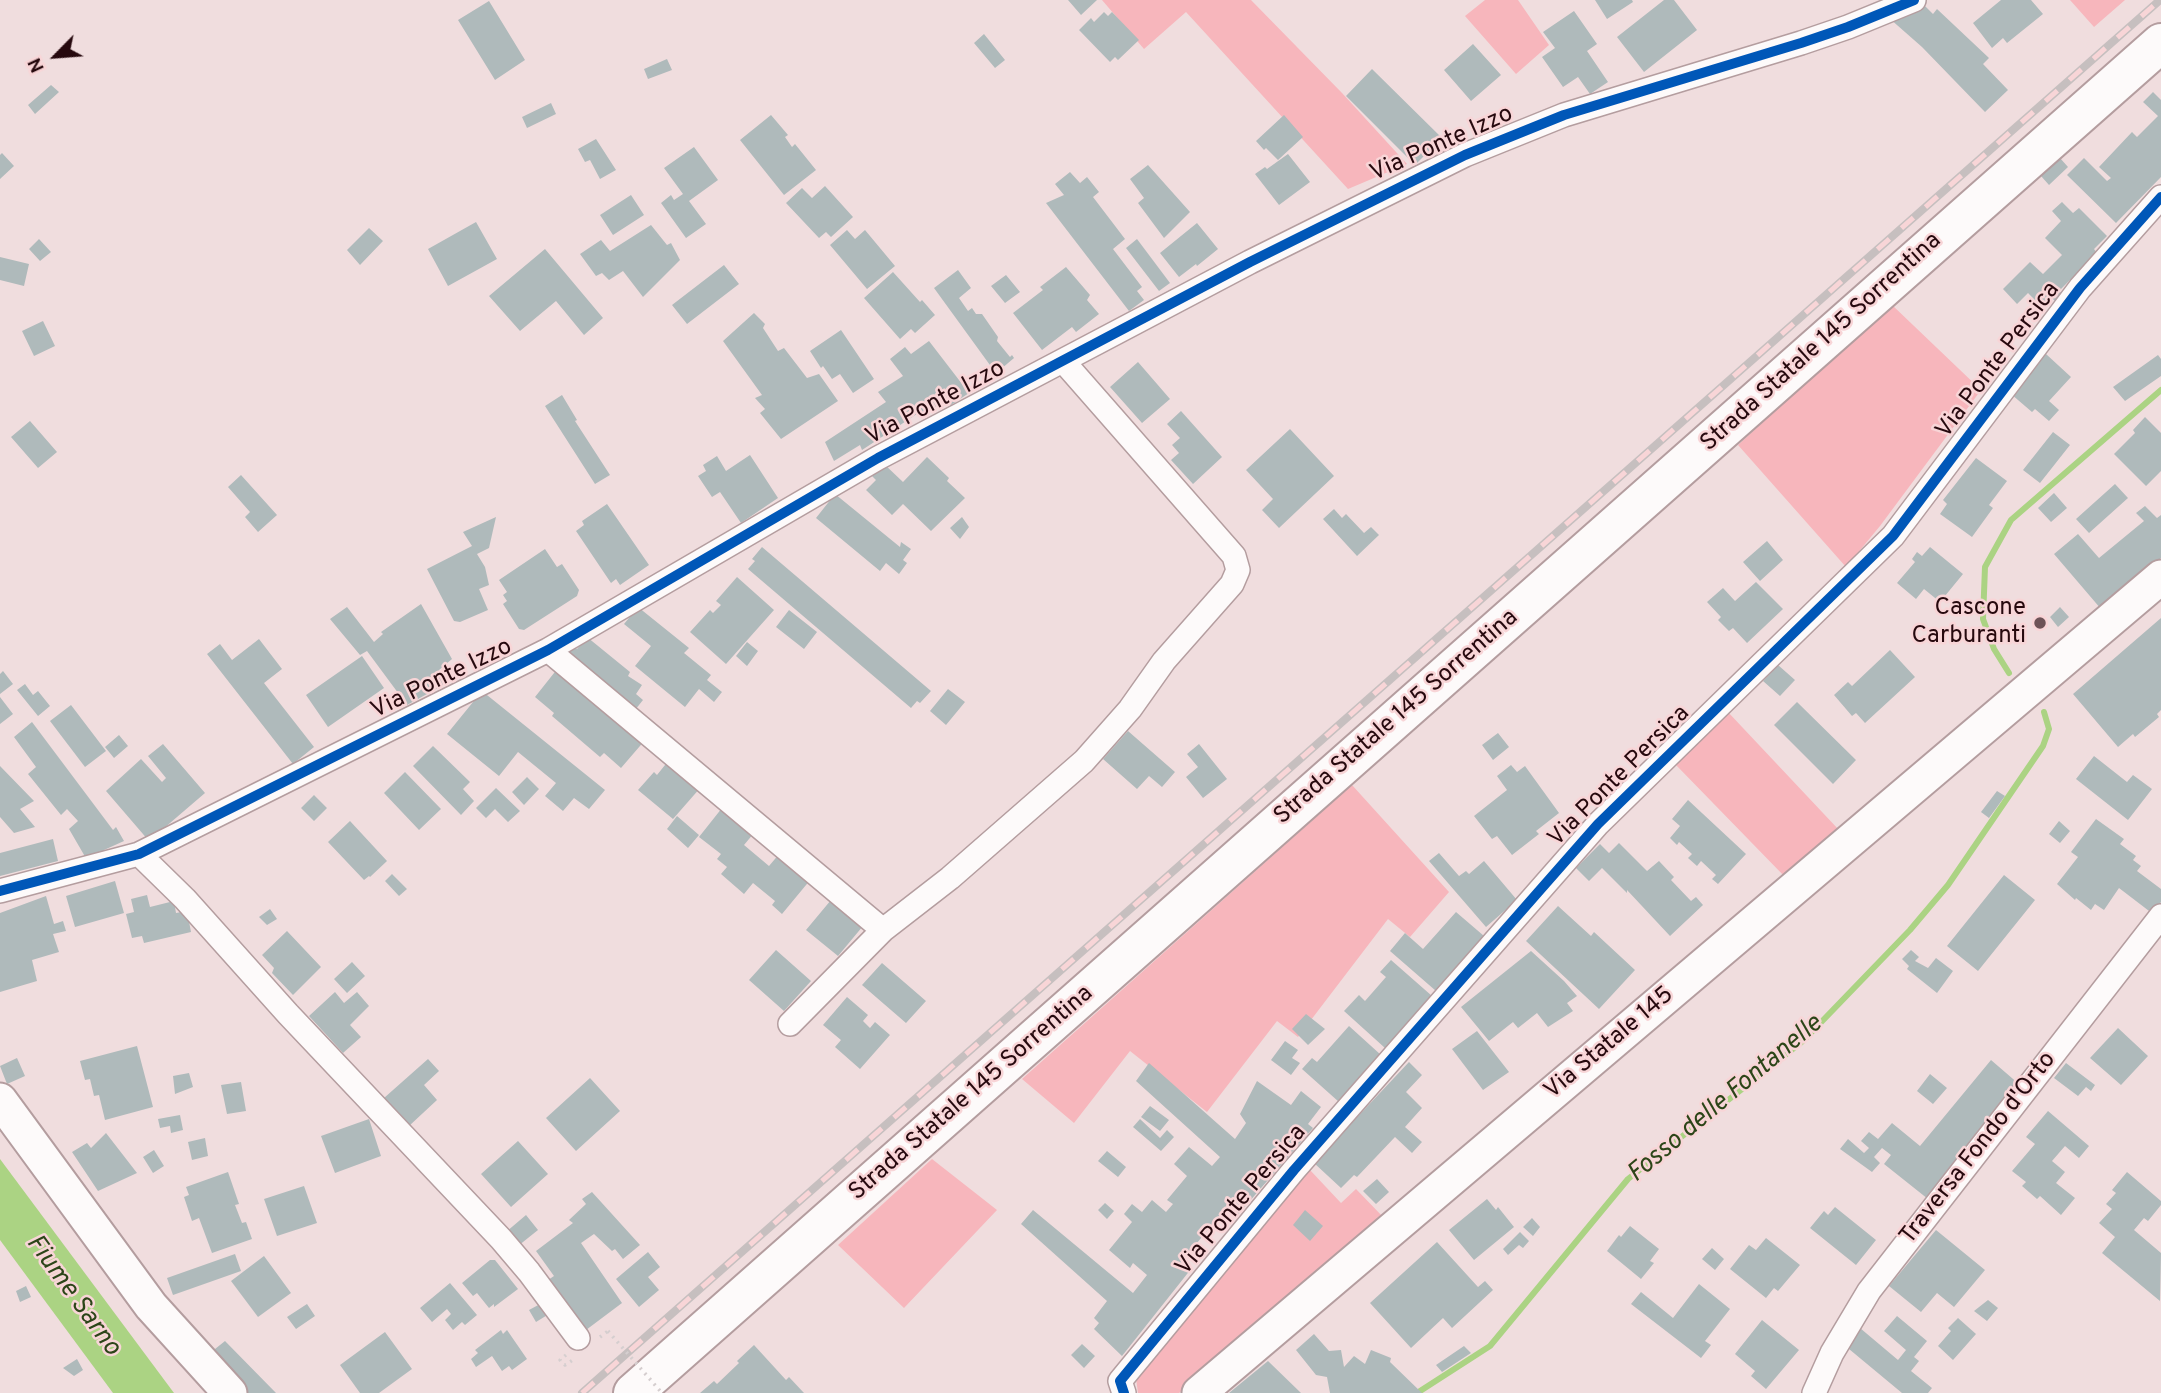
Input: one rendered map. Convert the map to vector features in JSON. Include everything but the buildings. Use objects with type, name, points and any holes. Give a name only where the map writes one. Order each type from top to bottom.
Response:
[{"type":"highway","name":"Strada Statale 145 Sorrentina","points":[[633,1393],[2161,43]]},
{"type":"main road","name":"Via Statale 145","points":[[1199,1393],[2161,577]]},
{"type":"main road","points":[[0,1100],[151,1306],[230,1393]]},
{"type":"street","name":"Via Ponte Izzo","points":[[0,891],[139,854],[548,650],[878,458],[1250,262],[1465,155],[1564,115],[1801,43],[1914,0]]},
{"type":"street","name":"Via Ponte Persica","points":[[1125,1393],[1120,1381],[1276,1191],[1598,824],[1893,536],[2080,288],[2161,197]]},
{"type":"street","points":[[790,1024],[883,930],[950,878],[1084,761],[1130,709],[1164,662],[1232,584],[1238,570],[1234,556],[1063,361]]},
{"type":"street","points":[[548,650],[883,930]]},
{"type":"street","points":[[139,854],[186,899],[288,1014],[501,1240],[529,1272],[578,1338]]},
{"type":"street","name":"Traversa Fondo d'Orto","points":[[1814,1393],[1832,1353],[1870,1291],[2161,916]]},
{"type":"path","points":[[608,1331],[662,1393]]},
{"type":"shaded area","points":[[1102,0],[1251,0],[1407,164],[1348,189],[1186,12],[1144,49]]},
{"type":"shaded area","points":[[1485,0],[1518,0],[1549,45],[1516,74],[1465,16]]},
{"type":"shaded area","points":[[2070,0],[2125,0],[2094,27]]},
{"type":"shaded area","points":[[1891,304],[1981,390],[1880,526],[1846,567],[1738,445]]},
{"type":"shaded area","points":[[1727,711],[1839,830],[1786,878],[1676,765]]},
{"type":"shaded area","points":[[1352,785],[1449,892],[1410,937],[1388,919],[1298,1037],[1277,1021],[1207,1112],[1130,1051],[1074,1123],[1022,1079]]},
{"type":"shaded area","points":[[932,1159],[997,1210],[904,1308],[838,1245]]},
{"type":"shaded area","points":[[1310,1170],[1341,1203],[1356,1189],[1384,1218],[1179,1393],[1138,1393],[1136,1378]]},
{"type":"water","name":"Fiume Sarno","points":[[0,1159],[174,1393],[113,1393],[0,1240]]},
{"type":"waterway","name":"Fosso delle Fontanelle","points":[[2009,673],[1994,649],[1983,619],[1985,567],[2011,520],[2161,390]]},
{"type":"waterway","name":"Fosso delle Fontanelle","points":[[1417,1393],[1490,1346],[1628,1179],[1803,1041],[1910,930],[1948,885],[2043,746],[2049,729],[2044,712]]},
{"type":"railway","points":[[582,1393],[2160,0]]},
{"type":"cycle path","points":[[0,891],[139,854],[548,650],[878,458],[1250,262],[1465,155],[1564,115],[1801,43],[1914,0]]},
{"type":"cycle path","points":[[1124,1393],[1120,1381],[1294,1170],[1598,824],[1893,536],[2080,288],[2161,197]]},
{"type":"place","name":"Cascone Carburanti","points":[[2040,623]]}]
